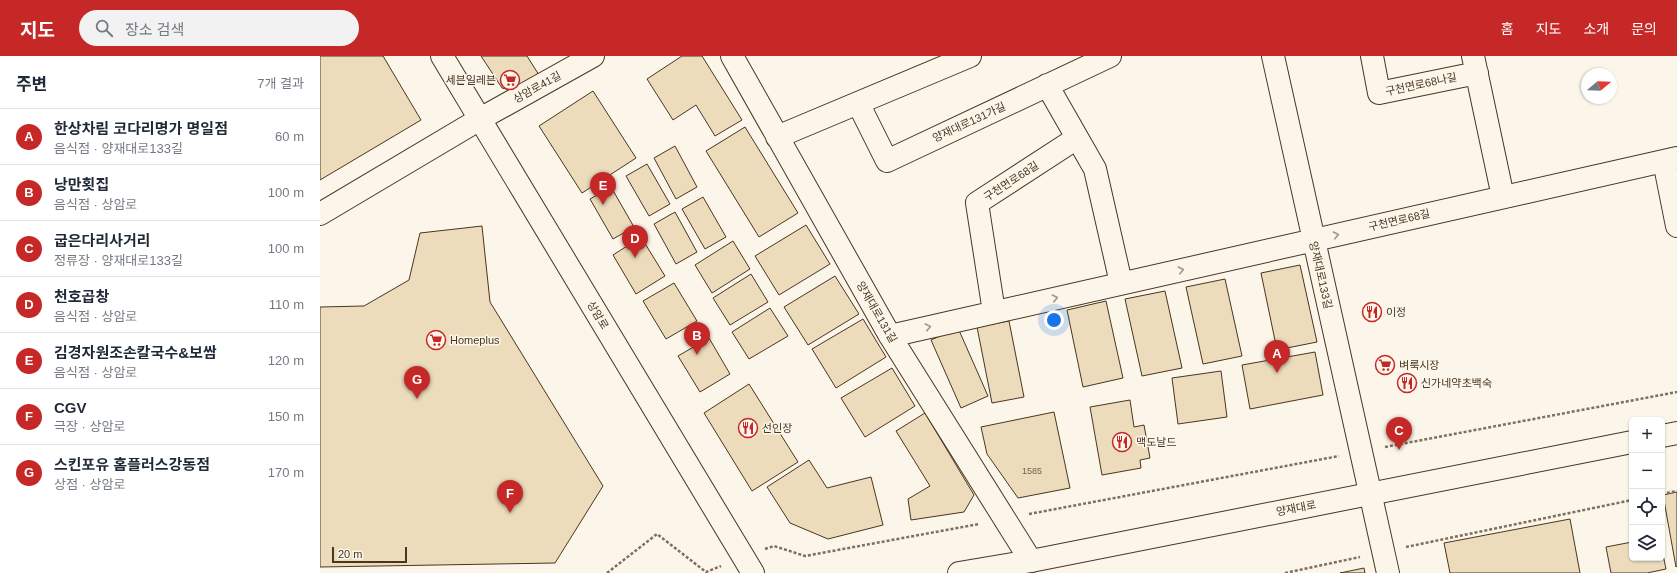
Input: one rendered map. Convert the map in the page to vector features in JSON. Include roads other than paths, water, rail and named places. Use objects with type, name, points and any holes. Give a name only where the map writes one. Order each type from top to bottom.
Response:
[{"type":"street","name":"상암로","points":[[442,56],[748,565]]},
{"type":"street","name":"상암로41길","points":[[320,214],[480,119],[593,56]]},
{"type":"street","name":"양재대로131길","points":[[732,56],[890,336],[1032,561]]},
{"type":"street","points":[[777,137],[970,56]]},
{"type":"street","name":"양재대로131가길","points":[[858,103],[887,161],[1110,56]]},
{"type":"street","name":"양재대로133길","points":[[1273,56],[1388,573]]},
{"type":"street","name":"구천면로68나길","points":[[1372,56],[1379,93],[1475,64],[1503,197]]},
{"type":"street","points":[[1046,86],[1095,169],[1121,283]]},
{"type":"street","name":"구천면로68길","points":[[994,312],[977,203],[1077,138]]},
{"type":"street","points":[[1670,159],[1677,226]]},
{"type":"street","name":"구천면로68길","points":[[890,336],[1670,159]]},
{"type":"street","points":[[1665,435],[1677,433]]},
{"type":"street","name":"양재대로","points":[[959,573],[1032,561],[1629,443]]},
{"type":"place","name":"세븐일레븐","points":[[510,80]]},
{"type":"place","name":"김경자원조손칼국수&보쌈","points":[[603,205]]},
{"type":"place","name":"천호곱창","points":[[635,258]]},
{"type":"place","name":"이정","points":[[1372,312]]},
{"type":"place","name":"Homeplus","points":[[436,340]]},
{"type":"place","name":"낭만횟집","points":[[697,355]]},
{"type":"place","name":"벼룩시장","points":[[1385,365]]},
{"type":"place","name":"한상차림 코다리명가 명일점","points":[[1277,373]]},
{"type":"place","name":"신가네약초백숙","points":[[1407,383]]},
{"type":"place","name":"스킨포유 홈플러스강동점","points":[[417,399]]},
{"type":"place","name":"선인장","points":[[748,428]]},
{"type":"place","name":"맥도날드","points":[[1122,442]]},
{"type":"place","name":"굽은다리사거리","points":[[1399,450]]},
{"type":"place","name":"CGV","points":[[510,513]]}]
